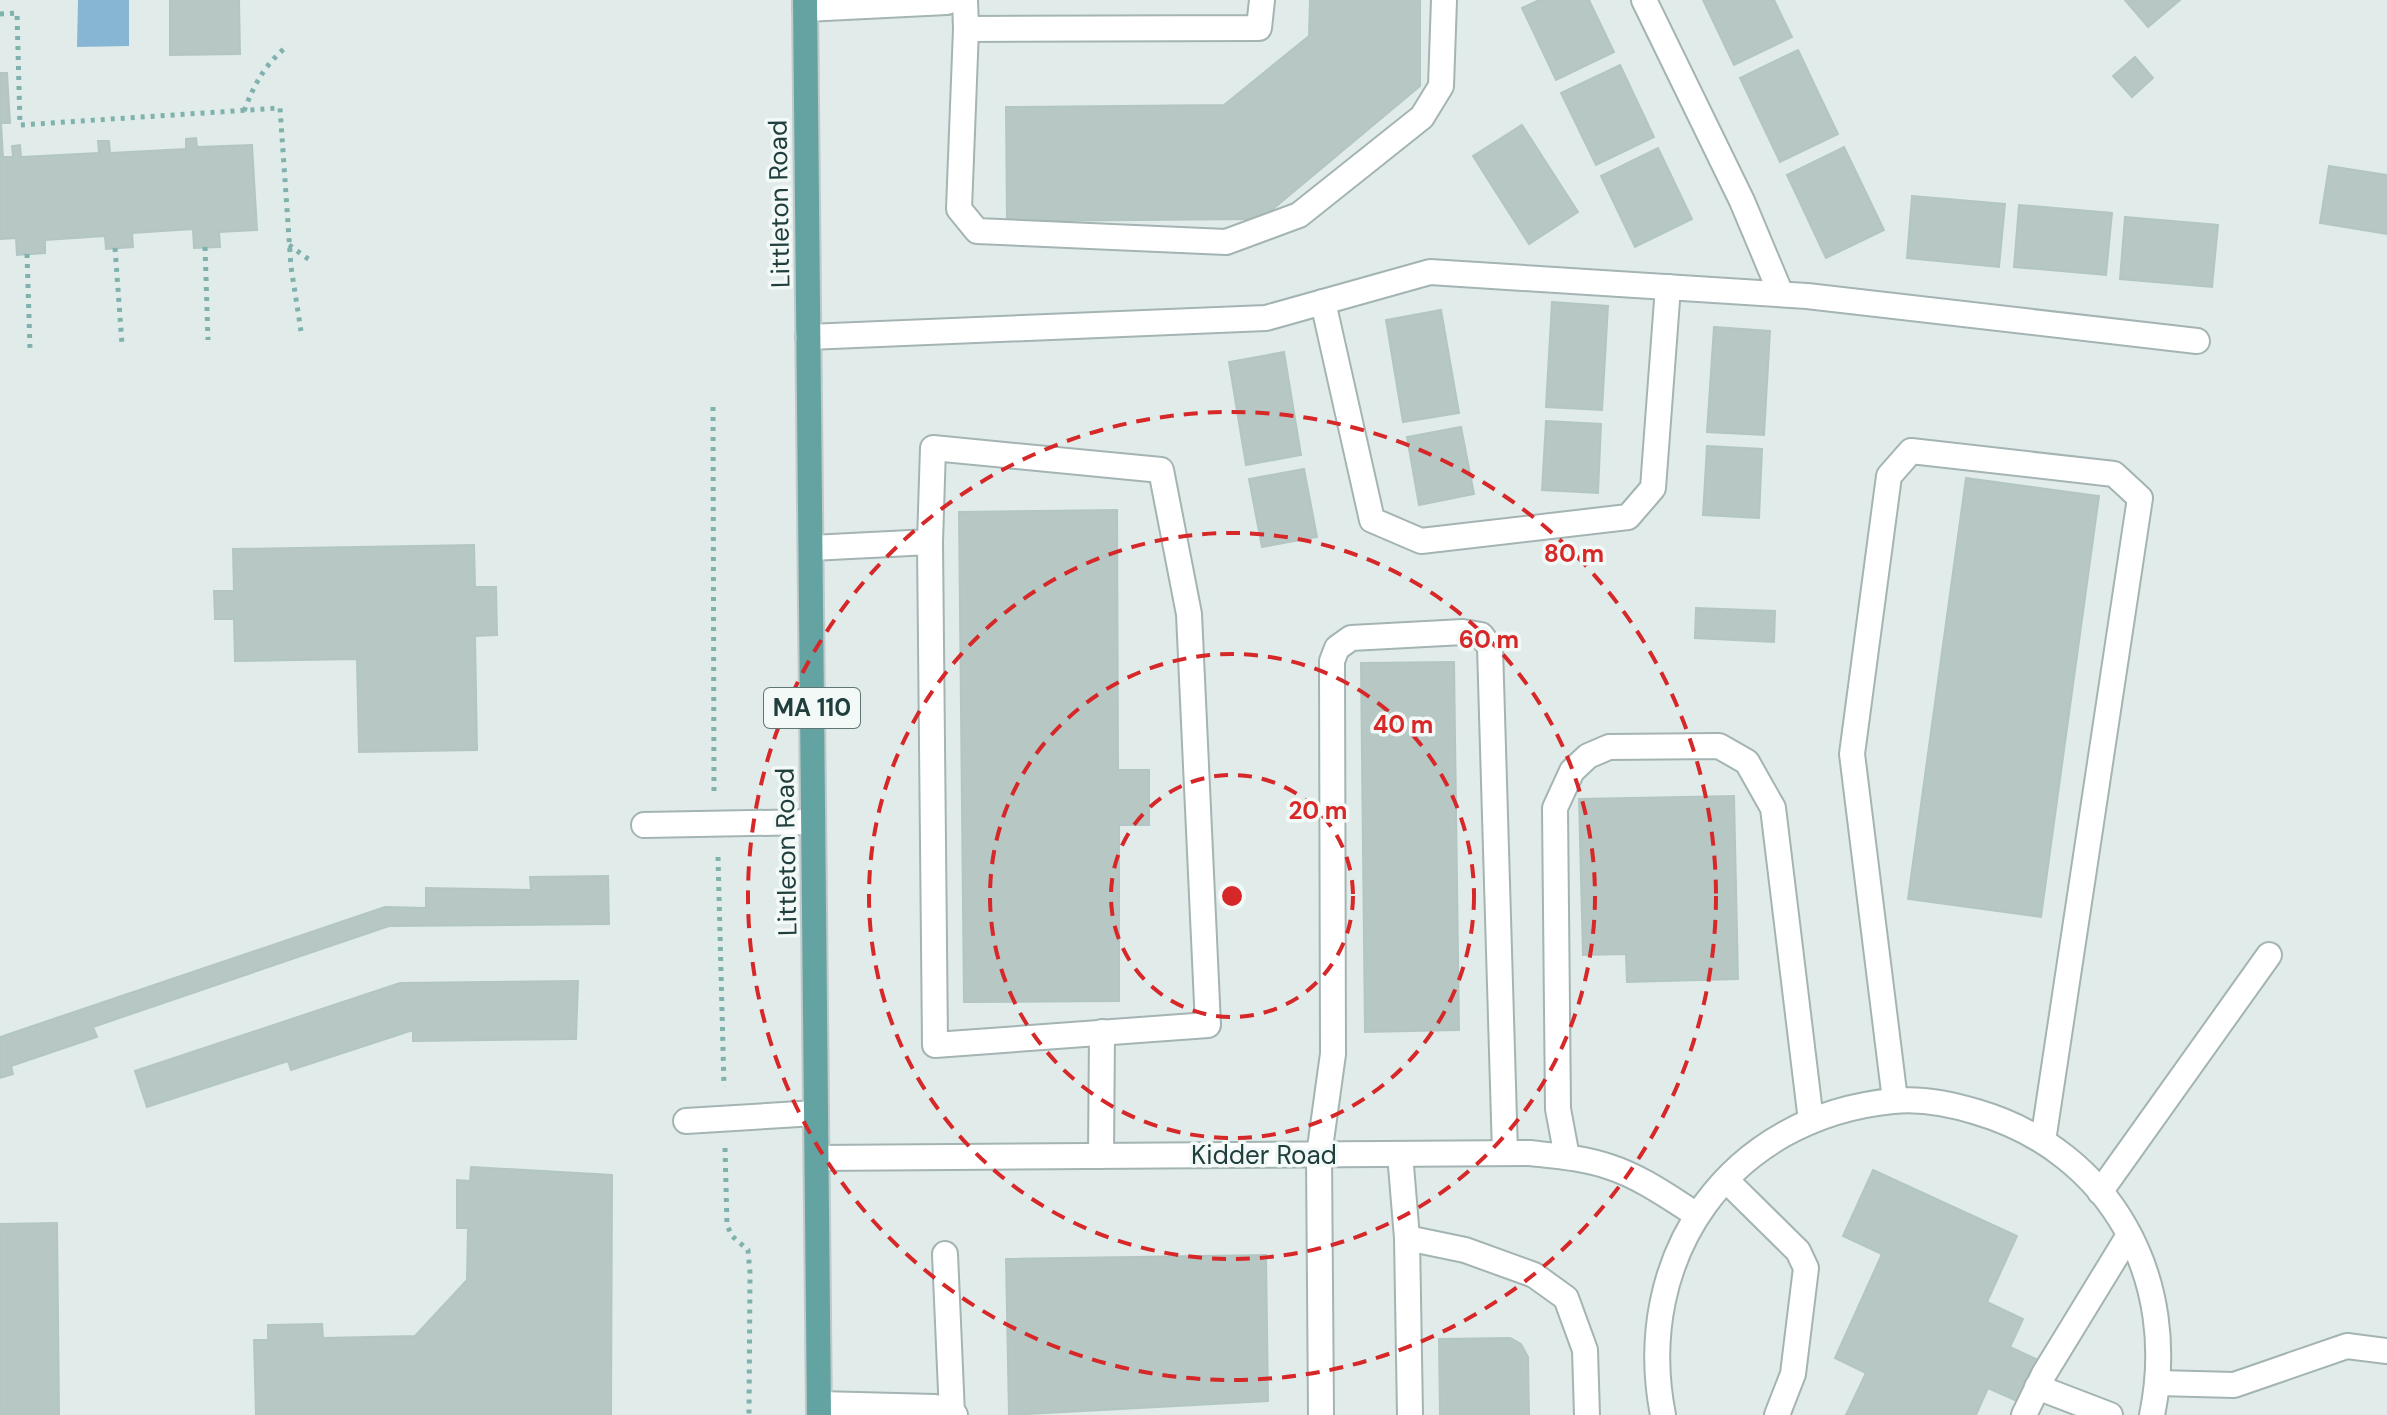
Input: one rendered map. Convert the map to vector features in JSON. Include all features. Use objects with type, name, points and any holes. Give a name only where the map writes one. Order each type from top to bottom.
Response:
[{"type":"main road","name":"Littleton Road","points":[[805,4],[819,1409]]},
{"type":"street","points":[[805,4],[949,0]]},
{"type":"street","points":[[965,0],[959,209],[977,231],[1226,242],[1299,215],[1422,117],[1441,86],[1444,0]]},
{"type":"street","points":[[966,29],[1259,28],[1262,0]]},
{"type":"street","points":[[1644,0],[1742,201],[1781,294]]},
{"type":"street","points":[[808,337],[1266,318],[1430,272],[1781,294],[2197,341]]},
{"type":"street","points":[[1323,302],[1372,520],[1421,541],[1628,517],[1653,488],[1668,287]]},
{"type":"street","points":[[933,448],[1161,470],[1189,614],[1208,1025],[935,1045],[930,542],[933,448]]},
{"type":"street","points":[[1895,1100],[1852,754],[1889,476],[1911,451],[2114,474],[2140,498],[2043,1141]]},
{"type":"street","points":[[811,548],[930,542]]},
{"type":"street","points":[[1321,1415],[1319,1155],[1333,1054],[1332,661],[1337,648],[1351,638],[1463,632],[1481,635],[1490,647],[1505,1153]]},
{"type":"street","points":[[1567,1157],[1558,1109],[1555,808],[1572,771],[1588,756],[1609,747],[1719,746],[1747,762],[1773,808],[1811,1121]]},
{"type":"street","points":[[644,825],[813,822]]},
{"type":"street","points":[[2100,1192],[2269,955]]},
{"type":"street","points":[[1101,1156],[1102,1032]]},
{"type":"street","points":[[1663,1415],[1655,1353],[1658,1317],[1666,1281],[1679,1247],[1697,1215],[1745,1161],[1774,1140],[1811,1121],[1895,1100],[1956,1106],[2001,1119],[2043,1141],[2080,1169],[2111,1204],[2129,1235],[2152,1289],[2159,1336],[2158,1383],[2152,1415]]},
{"type":"street","points":[[686,1121],[816,1113]]},
{"type":"street","name":"Kidder Road","points":[[817,1158],[1505,1153],[1567,1157],[1612,1167],[1697,1215]]},
{"type":"street","points":[[1400,1154],[1407,1238],[1410,1415]]},
{"type":"street","points":[[1726,1180],[1798,1251],[1806,1268],[1793,1374],[1777,1415]]},
{"type":"street","points":[[2024,1415],[2037,1387],[2129,1235]]},
{"type":"street","points":[[1407,1238],[1465,1250],[1534,1275],[1566,1298],[1585,1350],[1587,1415]]},
{"type":"street","points":[[819,1409],[935,1407],[954,1414],[945,1254]]},
{"type":"street","points":[[2158,1383],[2234,1385],[2347,1346],[2387,1351]]},
{"type":"street","points":[[2037,1387],[2110,1415]]},
{"type":"path","points":[[0,14],[17,13],[20,125],[280,108],[289,245],[301,331]]},
{"type":"path","points":[[244,111],[267,63],[285,48]]},
{"type":"path","points":[[289,245],[311,261]]},
{"type":"path","points":[[205,247],[208,340]]},
{"type":"path","points":[[115,248],[122,344]]},
{"type":"path","points":[[27,254],[30,349]]},
{"type":"path","points":[[713,407],[714,795]]},
{"type":"water","points":[[78,0],[129,0],[129,46],[77,47]]},
{"type":"building","points":[[170,0],[239,0],[240,54],[170,55]]},
{"type":"building","points":[[1310,0],[1420,0],[1420,86],[1261,219],[1007,221],[1006,107],[1224,105],[1309,36]]},
{"type":"building","points":[[1539,0],[1589,0],[1614,52],[1556,80],[1522,8]]},
{"type":"building","points":[[1703,0],[1774,0],[1792,37],[1734,65]]},
{"type":"building","points":[[2125,0],[2180,0],[2148,27]]},
{"type":"building","points":[[1798,50],[1838,134],[1780,162],[1740,78]]},
{"type":"building","points":[[2135,57],[2153,78],[2132,97],[2113,76]]},
{"type":"building","points":[[1620,65],[1654,137],[1596,165],[1561,93]]},
{"type":"building","points":[[0,73],[7,73],[10,123],[1,123],[3,157],[13,157],[12,146],[20,145],[21,157],[99,153],[98,141],[109,141],[110,153],[186,149],[186,139],[196,138],[197,147],[252,145],[257,230],[219,232],[220,247],[194,248],[193,229],[132,233],[133,247],[106,249],[105,236],[45,240],[45,253],[17,255],[16,238],[0,239]]},
{"type":"building","points":[[1522,125],[1578,212],[1529,244],[1473,156]]},
{"type":"building","points":[[1844,147],[1884,230],[1826,258],[1787,175]]},
{"type":"building","points":[[1658,148],[1692,219],[1635,247],[1601,176]]},
{"type":"building","points":[[2329,166],[2387,175],[2387,234],[2320,223]]},
{"type":"building","points":[[1912,196],[2005,204],[1999,267],[1907,258]]},
{"type":"building","points":[[2019,205],[2112,213],[2106,275],[2014,267]]},
{"type":"building","points":[[2125,217],[2218,225],[2212,287],[2120,279]]},
{"type":"building","points":[[1552,302],[1608,306],[1602,410],[1546,407]]},
{"type":"building","points":[[1441,310],[1459,413],[1403,422],[1386,320]]},
{"type":"building","points":[[1714,327],[1770,331],[1764,435],[1707,432]]},
{"type":"building","points":[[1284,352],[1301,455],[1246,465],[1229,362]]},
{"type":"building","points":[[1546,421],[1601,424],[1598,493],[1542,490]]},
{"type":"building","points":[[1461,427],[1474,494],[1419,505],[1407,437]]},
{"type":"building","points":[[1707,446],[1762,449],[1759,518],[1703,515]]},
{"type":"building","points":[[1304,469],[1317,537],[1262,547],[1249,479]]},
{"type":"building","points":[[1966,478],[2099,496],[2041,917],[1908,899]]},
{"type":"building","points":[[1117,510],[1118,770],[1149,770],[1149,825],[1119,825],[1119,1001],[964,1002],[959,512]]},
{"type":"building","points":[[474,545],[475,587],[496,587],[497,635],[475,636],[477,750],[359,752],[357,659],[235,661],[234,619],[215,619],[214,591],[234,591],[233,549]]},
{"type":"building","points":[[1696,608],[1775,611],[1774,642],[1695,638]]},
{"type":"building","points":[[1454,662],[1459,1030],[1365,1032],[1361,663]]},
{"type":"building","points":[[1734,796],[1738,979],[1627,982],[1626,954],[1583,955],[1579,799]]},
{"type":"building","points":[[608,876],[609,924],[389,926],[93,1027],[97,1037],[11,1066],[13,1074],[0,1078],[0,1037],[385,907],[426,908],[426,888],[531,890],[530,877]]},
{"type":"building","points":[[578,981],[576,1039],[413,1041],[413,1030],[291,1070],[288,1061],[147,1107],[135,1071],[400,983]]},
{"type":"building","points":[[471,1167],[612,1175],[611,1415],[256,1415],[254,1340],[268,1340],[268,1325],[322,1324],[323,1338],[415,1336],[467,1280],[468,1228],[457,1228],[457,1180],[470,1181]]},
{"type":"building","points":[[1873,1170],[2017,1236],[1987,1302],[2023,1319],[2010,1347],[2038,1360],[2019,1402],[1988,1388],[1976,1415],[1846,1415],[1866,1373],[1835,1358],[1882,1254],[1843,1236]]},
{"type":"building","points":[[57,1223],[59,1415],[0,1415],[0,1224]]},
{"type":"building","points":[[1266,1255],[1268,1401],[1009,1415],[1006,1259]]},
{"type":"building","points":[[1510,1338],[1521,1344],[1528,1357],[1529,1415],[1440,1415],[1439,1339]]}]
